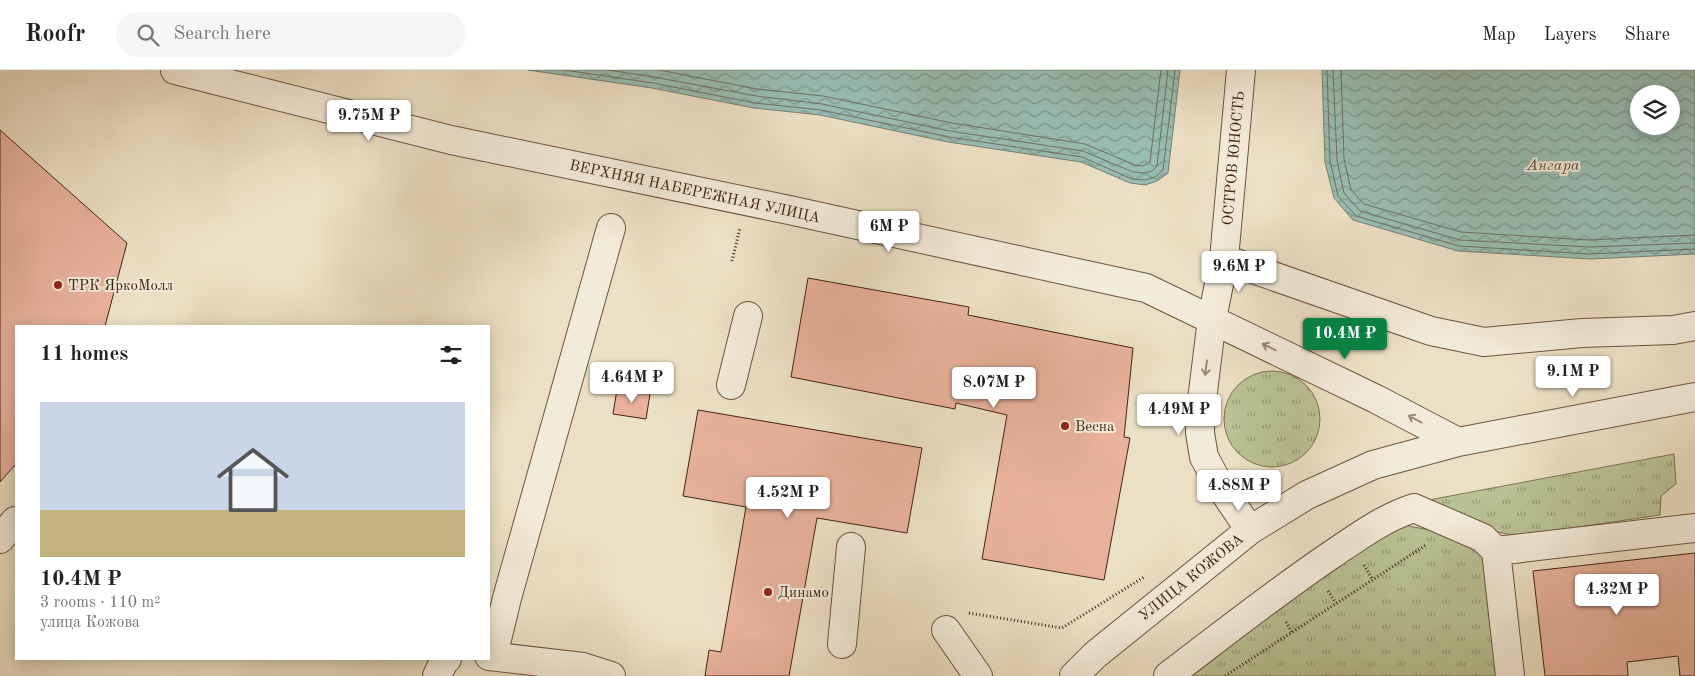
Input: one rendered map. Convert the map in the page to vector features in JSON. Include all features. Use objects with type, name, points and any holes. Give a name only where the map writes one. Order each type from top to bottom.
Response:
[{"type":"street","name":"ВЕРХНЯЯ НАБЕРЕЖНАЯ УЛИЦА","points":[[175,70],[451,140],[789,210],[1146,288],[1376,399],[1458,442]]},
{"type":"street","name":"ОСТРОВ ЮНОСТЬ","points":[[1242,70],[1224,259],[1212,319],[1200,416],[1200,433],[1204,457],[1218,483],[1250,530]]},
{"type":"street","points":[[611,228],[491,656],[583,667],[611,676]]},
{"type":"street","points":[[1224,259],[1431,331],[1484,342],[1582,333],[1674,330],[1695,326]]},
{"type":"street","points":[[731,385],[748,316]]},
{"type":"street","name":"УЛИЦА КОЖОВА","points":[[1074,676],[1096,655],[1250,530],[1307,495],[1373,465],[1458,442],[1695,397]]},
{"type":"street","points":[[1168,676],[1283,587],[1375,526],[1397,514],[1414,508],[1483,538],[1496,551],[1510,676]]},
{"type":"street","points":[[0,539],[15,521]]},
{"type":"street","points":[[1496,551],[1695,528]]},
{"type":"street","points":[[842,644],[851,547]]},
{"type":"street","points":[[954,621],[978,676]]},
{"type":"street","points":[[437,676],[445,660]]},
{"type":"path","points":[[1224,676],[1427,545]]},
{"type":"path","points":[[954,621],[1062,628],[1146,575]]},
{"type":"green space","points":[[1272,371],[1290,374],[1306,385],[1317,401],[1320,419],[1317,437],[1306,453],[1290,464],[1272,467],[1254,464],[1238,453],[1227,437],[1224,419],[1227,401],[1238,385],[1254,374]]},
{"type":"green space","points":[[1674,454],[1676,484],[1661,496],[1660,515],[1517,536],[1468,526],[1402,505]]},
{"type":"green space","points":[[1393,523],[1435,531],[1472,547],[1483,554],[1521,676],[1188,676]]},
{"type":"water","points":[[528,70],[1180,70],[1168,173],[1157,181],[1145,185],[1130,183],[1081,162],[948,142],[820,115],[754,108],[652,88]]},
{"type":"water","name":"Ангара","points":[[1322,70],[1695,70],[1695,254],[1590,259],[1458,251],[1353,220],[1334,198],[1325,162]]},
{"type":"building","name":"ТРК ЯркоМолл","points":[[0,130],[127,243],[105,325],[15,325],[15,465],[0,482]]},
{"type":"building","name":"Весна","points":[[808,278],[969,307],[968,315],[1133,348],[1124,437],[1130,438],[1104,580],[982,559],[1007,415],[956,403],[955,409],[791,377]]},
{"type":"building","points":[[617,389],[650,394],[646,419],[613,414]]},
{"type":"building","name":"Динамо","points":[[698,410],[922,448],[907,533],[817,518],[789,676],[705,676],[709,650],[721,652],[746,507],[683,496]]},
{"type":"building","points":[[1695,553],[1695,676],[1680,676],[1678,656],[1627,662],[1628,676],[1545,676],[1533,571]]},
{"type":"place","name":"ТРК ЯркоМолл","points":[[58,285]]},
{"type":"place","name":"Весна","points":[[1065,426]]},
{"type":"place","name":"Динамо","points":[[768,592]]}]
